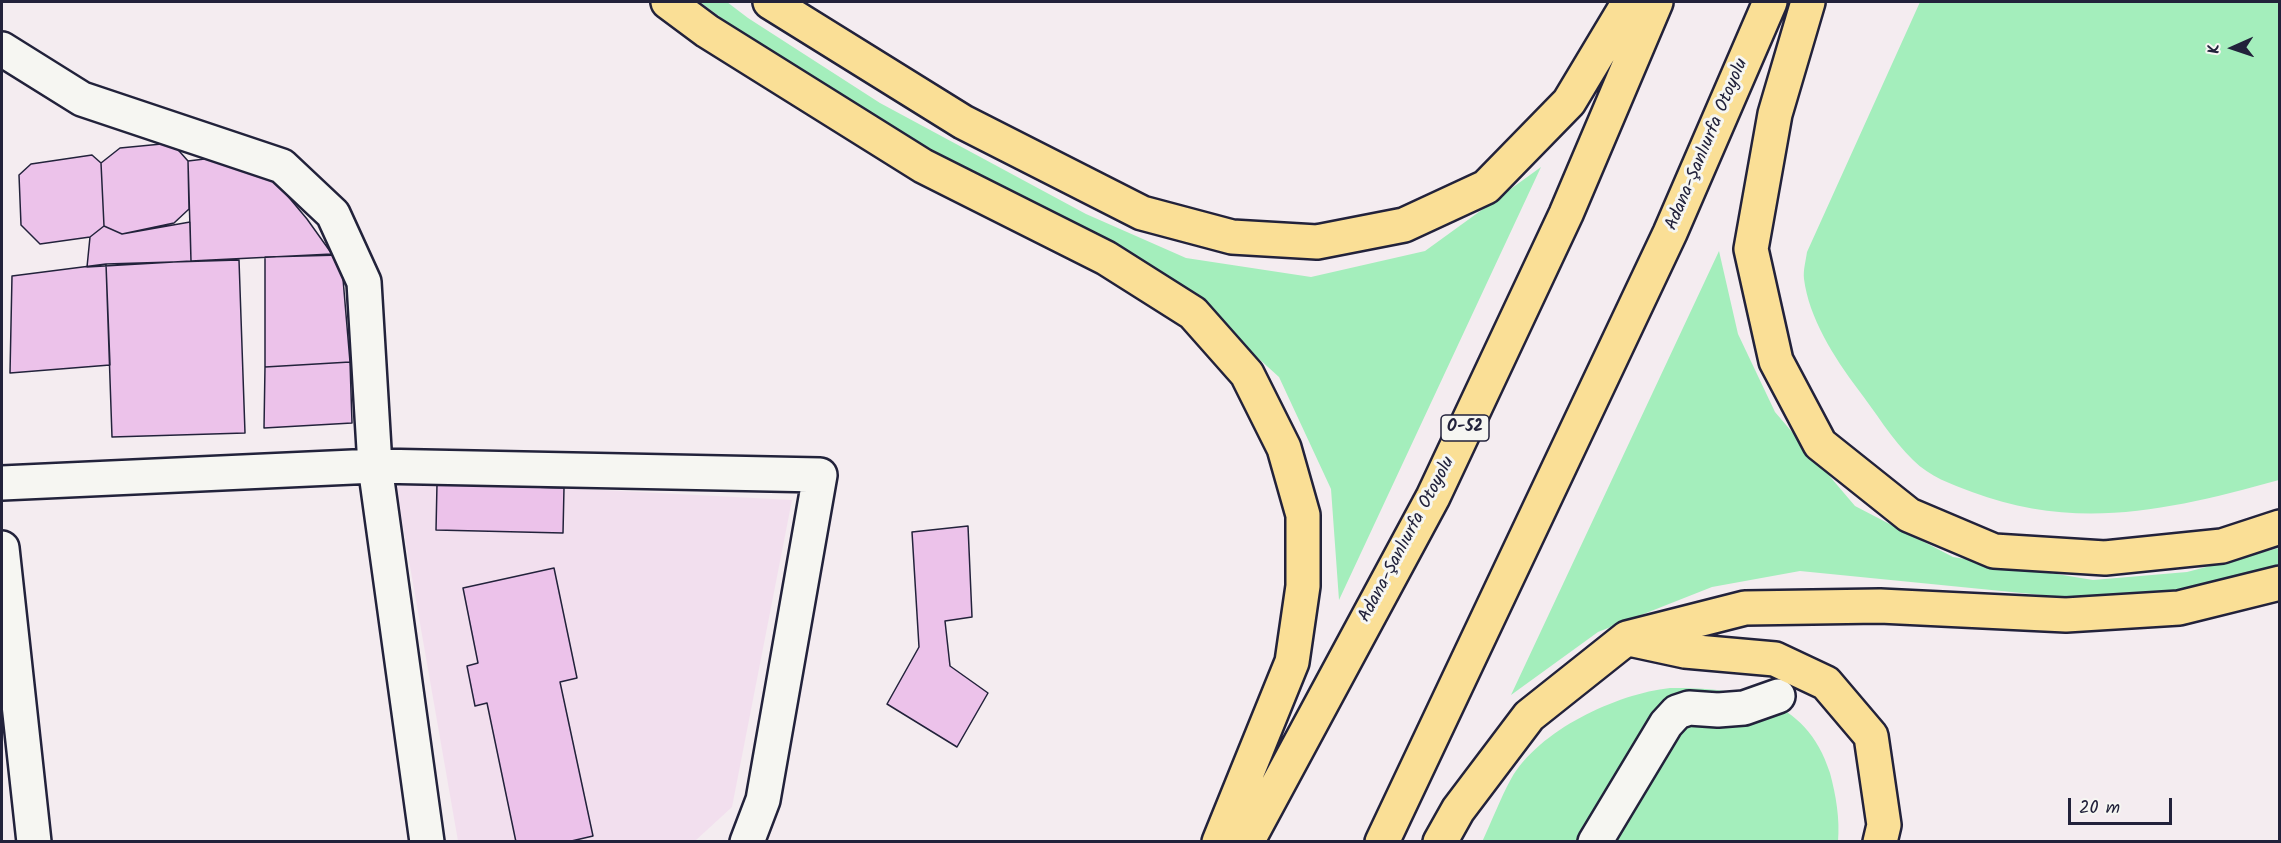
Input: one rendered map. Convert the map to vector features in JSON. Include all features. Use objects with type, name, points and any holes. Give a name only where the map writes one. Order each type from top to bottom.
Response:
[{"type":"highway","points":[[668,2],[707,32],[923,166],[1106,258],[1193,313],[1247,374],[1284,448],[1303,515],[1303,586],[1292,662],[1219,842]]},
{"type":"highway","points":[[770,2],[963,122],[1142,213],[1232,237],[1317,242],[1404,225],[1486,187],[1569,102],[1629,2]]},
{"type":"highway","name":"Adana-Şanlıurfa Otoyolu","points":[[1247,842],[1433,497],[1566,214],[1656,2]]},
{"type":"highway","name":"Adana-Şanlıurfa Otoyolu","points":[[1382,842],[1670,233],[1770,2]]},
{"type":"highway","points":[[1808,2],[1775,114],[1750,249],[1776,361],[1820,444],[1909,515],[1994,551],[2105,558],[2222,546],[2280,527]]},
{"type":"highway","points":[[1440,842],[1458,810],[1530,716],[1626,639],[1745,608],[1880,606],[2066,615],[2179,608],[2280,584]]},
{"type":"highway","points":[[1626,639],[1685,651],[1776,659],[1826,683],[1871,736],[1884,825],[1880,842]]},
{"type":"street","points":[[2,49],[82,99],[282,166],[333,214],[364,282],[375,466],[427,842]]},
{"type":"street","points":[[2,483],[375,466],[820,475],[763,800],[747,842]]},
{"type":"street","points":[[2,548],[34,842]]},
{"type":"street","points":[[1595,842],[1666,724],[1677,712],[1689,708],[1718,710],[1744,708],[1778,696]]},
{"type":"shaded area","points":[[437,484],[792,500],[732,807],[695,841],[458,841],[396,486]]},
{"type":"green space","points":[[700,2],[727,2],[880,103],[1086,214],[1186,258],[1311,277],[1425,251],[1541,167],[1339,600],[1331,489],[1279,377],[1173,281],[865,113],[740,32]]},
{"type":"green space","points":[[1920,2],[2279,2],[2279,480],[2202,500],[2164,507],[2126,512],[2050,511],[2011,504],[1972,492],[1941,479],[1920,466],[1891,434],[1831,350],[1811,308],[1804,272],[1807,252]]},
{"type":"green space","points":[[1719,251],[1738,334],[1775,412],[1855,506],[1953,557],[2093,580],[2187,572],[2279,548],[2279,564],[2190,590],[2082,599],[1800,571],[1712,587],[1598,632],[1511,695]]},
{"type":"green space","points":[[1670,688],[1721,690],[1745,695],[1787,712],[1805,727],[1819,747],[1830,773],[1837,807],[1838,842],[1482,842],[1511,779],[1540,745],[1559,730],[1603,707],[1626,698]]},
{"type":"building","points":[[172,143],[188,161],[189,209],[174,223],[122,234],[104,226],[101,163],[120,148]]},
{"type":"building","points":[[92,155],[101,163],[104,226],[90,237],[40,244],[21,225],[19,175],[31,164]]},
{"type":"building","points":[[213,158],[266,170],[307,219],[332,254],[191,261],[188,161]]},
{"type":"building","points":[[190,222],[191,261],[87,267],[90,237],[104,226],[122,234]]},
{"type":"building","points":[[341,255],[350,362],[265,367],[265,257]]},
{"type":"building","points":[[239,260],[245,433],[112,437],[106,264]]},
{"type":"building","points":[[106,264],[110,365],[10,373],[12,276]]},
{"type":"building","points":[[350,362],[352,423],[264,428],[265,367]]},
{"type":"building","points":[[437,484],[564,488],[563,533],[436,530]]},
{"type":"building","points":[[968,526],[972,617],[945,621],[950,666],[988,693],[957,747],[887,704],[919,647],[912,532]]},
{"type":"building","points":[[554,568],[577,678],[560,682],[593,836],[567,842],[516,842],[487,703],[475,706],[467,666],[478,663],[463,588]]}]
